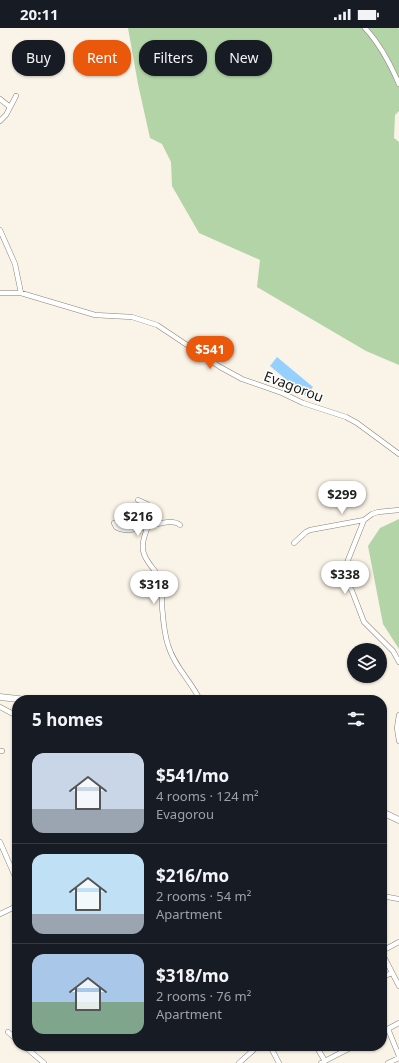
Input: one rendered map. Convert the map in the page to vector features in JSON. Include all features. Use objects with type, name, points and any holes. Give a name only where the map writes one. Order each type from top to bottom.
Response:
[{"type":"street","points":[[365,28],[375,39],[390,63],[399,84]]},
{"type":"street","points":[[0,121],[6,115],[16,96]]},
{"type":"street","points":[[0,99],[10,107]]},
{"type":"street","points":[[0,230],[15,264],[21,293]]},
{"type":"street","name":"Evagorou","points":[[0,293],[21,293],[95,315],[132,317],[157,325],[220,368],[303,403],[346,417],[357,423],[399,454]]},
{"type":"street","points":[[138,500],[149,506],[151,520],[144,536],[143,551],[148,563],[161,581],[163,620],[167,643],[173,658],[197,695]]},
{"type":"street","points":[[294,543],[310,530],[364,520],[372,514],[378,512],[399,510]]},
{"type":"street","points":[[364,520],[344,570],[344,575],[364,622],[393,651],[399,662]]},
{"type":"street","points":[[114,523],[116,527],[122,530],[141,529],[149,525],[174,523],[180,525]]},
{"type":"street","points":[[0,697],[12,698]]},
{"type":"street","points":[[0,707],[12,713]]},
{"type":"street","points":[[399,715],[397,728],[399,741]]},
{"type":"street","points":[[387,814],[399,820]]},
{"type":"street","points":[[0,842],[12,870]]},
{"type":"street","points":[[387,897],[399,899]]},
{"type":"street","points":[[0,914],[12,908]]},
{"type":"street","points":[[387,949],[399,942]]},
{"type":"street","points":[[387,962],[399,986]]},
{"type":"street","points":[[387,975],[392,973]]},
{"type":"street","points":[[388,1063],[399,1057],[388,1029],[399,1023]]},
{"type":"street","points":[[8,1032],[12,1036]]},
{"type":"street","points":[[30,1051],[44,1063]]},
{"type":"street","points":[[241,1063],[253,1051]]},
{"type":"street","points":[[272,1051],[278,1063]]},
{"type":"street","points":[[318,1051],[323,1062],[344,1051]]},
{"type":"green space","points":[[128,28],[398,28],[399,111],[395,115],[394,138],[399,142],[399,365],[366,351],[257,287],[260,260],[199,233],[172,186],[171,162],[162,144],[150,138]]},
{"type":"green space","points":[[399,519],[399,649],[383,624],[368,546],[380,528]]},
{"type":"water","points":[[277,357],[313,387],[306,396],[270,366]]}]
